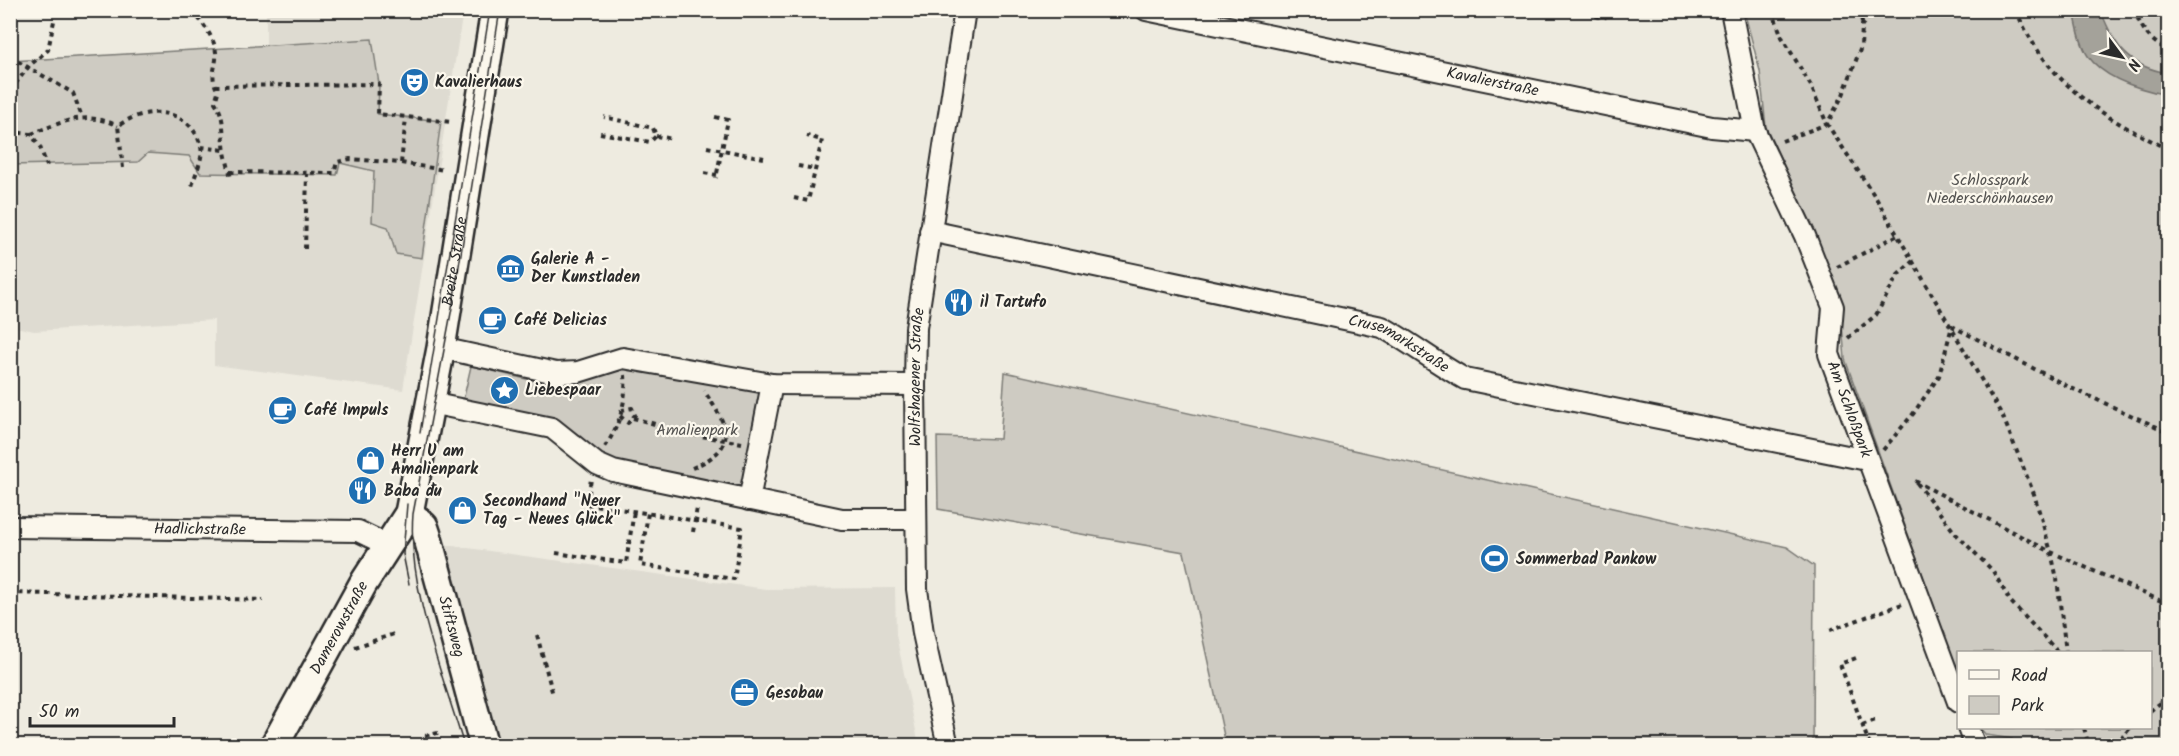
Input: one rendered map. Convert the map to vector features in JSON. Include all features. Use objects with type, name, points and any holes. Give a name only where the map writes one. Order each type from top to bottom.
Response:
[{"type":"main road","name":"Breite Straße","points":[[409,513],[441,348],[495,10]]},
{"type":"main road","name":"Damerowstraße","points":[[274,746],[363,584],[409,513]]},
{"type":"main road","name":"Stiftsweg","points":[[409,513],[424,526],[427,535],[484,746]]},
{"type":"street","name":"Wolfshagener Straße","points":[[948,746],[922,633],[917,589],[916,328],[965,10]]},
{"type":"street","name":"Kavalierstraße","points":[[1146,10],[1231,19],[1712,127],[1755,131]]},
{"type":"street","name":"Am Schloßpark","points":[[1731,10],[1755,131],[1833,308],[1829,354],[1874,456],[1957,696]]},
{"type":"street","name":"Crusemarkstraße","points":[[930,231],[1382,327],[1413,343],[1435,362],[1465,379],[1874,456]]},
{"type":"street","points":[[441,348],[556,373],[578,372],[611,361],[630,358],[772,384],[915,385]]},
{"type":"street","points":[[749,500],[772,384]]},
{"type":"street","points":[[430,403],[543,425],[561,434],[605,469],[842,519],[915,519]]},
{"type":"street","name":"Hadlichstraße","points":[[10,527],[358,531],[368,534],[387,546]]},
{"type":"street","points":[[1968,729],[1975,746]]},
{"type":"path","points":[[193,10],[213,39],[216,50],[212,81],[218,92],[215,102],[226,137],[224,150],[231,180]]},
{"type":"path","points":[[1590,10],[1592,15],[1604,18],[1611,10]]},
{"type":"path","points":[[1772,10],[1782,37],[1811,86],[1827,124],[1898,235],[2003,417],[2034,494],[2051,552],[2060,598],[2066,651]]},
{"type":"path","points":[[1782,141],[1827,124],[1843,95],[1861,47],[1862,10]]},
{"type":"path","points":[[1862,25],[1874,10]]},
{"type":"path","points":[[2016,10],[2048,65],[2080,99],[2109,118],[2169,149]]},
{"type":"path","points":[[2134,10],[2143,31],[2156,44],[2169,50]]},
{"type":"path","points":[[10,91],[29,66],[48,50],[54,21]]},
{"type":"path","points":[[10,57],[73,93],[82,117]]},
{"type":"path","points":[[215,86],[379,84],[378,114],[452,122]]},
{"type":"path","points":[[118,126],[140,115],[158,111],[172,114],[189,124],[201,147],[201,160],[192,187]]},
{"type":"path","points":[[10,132],[31,134],[82,117],[107,121],[118,126]]},
{"type":"path","points":[[604,117],[653,128],[656,136]]},
{"type":"path","points":[[704,173],[717,177],[728,120],[716,117]]},
{"type":"path","points":[[401,163],[406,118]]},
{"type":"path","points":[[118,126],[123,168]]},
{"type":"path","points":[[600,133],[651,142],[656,136]]},
{"type":"path","points":[[31,134],[40,147],[47,166]]},
{"type":"path","points":[[656,136],[673,139]]},
{"type":"path","points":[[794,198],[808,201],[822,140],[807,136]]},
{"type":"path","points":[[201,147],[224,150]]},
{"type":"path","points":[[707,147],[764,158]]},
{"type":"path","points":[[230,172],[334,173],[337,162],[350,159],[401,163],[444,170]]},
{"type":"path","points":[[798,165],[815,169]]},
{"type":"path","points":[[305,249],[307,174]]},
{"type":"path","points":[[1820,276],[1898,235]]},
{"type":"path","points":[[1829,354],[1876,315],[1898,274],[1913,261]]},
{"type":"path","points":[[1874,456],[1913,414],[1939,376],[1952,326]]},
{"type":"path","points":[[1952,326],[2069,387],[2169,432]]},
{"type":"path","points":[[602,452],[619,422],[625,366]]},
{"type":"path","points":[[685,471],[713,458],[726,440],[728,431],[701,385]]},
{"type":"path","points":[[622,410],[632,408],[633,418]]},
{"type":"path","points":[[620,416],[628,423],[633,418]]},
{"type":"path","points":[[633,418],[735,442]]},
{"type":"path","points":[[586,512],[592,472]]},
{"type":"path","points":[[2057,651],[2010,601],[1993,571],[1955,533],[1915,481],[2051,552],[2169,604]]},
{"type":"path","points":[[693,532],[698,498]]},
{"type":"path","points":[[587,504],[634,511],[648,513],[695,520],[742,528],[734,579],[640,565],[648,513]]},
{"type":"path","points":[[556,553],[626,563],[634,511]]},
{"type":"path","points":[[10,593],[264,600]]},
{"type":"path","points":[[1830,630],[1903,604]]},
{"type":"path","points":[[350,649],[394,634]]},
{"type":"path","points":[[537,635],[553,695]]},
{"type":"path","points":[[1856,658],[1840,664],[1870,746]]},
{"type":"path","points":[[2152,710],[2169,697]]},
{"type":"path","points":[[1862,725],[1878,719]]},
{"type":"path","points":[[2084,729],[2089,746]]},
{"type":"path","points":[[2115,746],[2129,729]]},
{"type":"path","points":[[425,736],[442,732]]},
{"type":"shaded area","points":[[266,11],[463,11],[403,390],[214,365],[214,320],[34,331],[11,326],[11,61],[266,45]]},
{"type":"shaded area","points":[[2074,11],[2101,11],[2111,35],[2125,53],[2143,66],[2168,73],[2168,95],[2125,83],[2104,72],[2095,64],[2083,46]]},
{"type":"shaded area","points":[[438,544],[766,589],[895,588],[896,635],[919,745],[497,745]]},
{"type":"green space","name":"Schlosspark Niederschönhausen","points":[[1744,11],[2168,11],[2168,745],[2015,745],[2012,739],[1986,735],[1981,729],[2152,729],[2152,651],[1957,651],[1957,670],[1845,359],[1840,302],[1815,232],[1766,127],[1760,71]]},
{"type":"green space","points":[[372,39],[379,84],[378,114],[441,121],[422,258],[396,254],[388,227],[372,222],[374,171],[340,163],[337,175],[200,173],[189,156],[148,153],[138,162],[11,165],[11,61]]},
{"type":"green space","name":"Amalienpark","points":[[471,366],[535,381],[561,383],[633,367],[760,391],[741,489],[614,464],[463,401]]},
{"type":"green space","name":"Sommerbad Pankow","points":[[1005,372],[1787,547],[1814,566],[1813,745],[1226,745],[1184,552],[938,509],[937,437],[1000,439]]},
{"type":"tram line","points":[[420,433],[490,10]]},
{"type":"tram line","points":[[464,746],[428,631],[421,601],[415,571],[413,514],[454,297],[500,10]]},
{"type":"tram line","points":[[407,504],[403,554],[409,584]]},
{"type":"place","name":"Kavalierhaus","points":[[414,82]]},
{"type":"place","name":"Galerie A - Der Kunstladen","points":[[510,268]]},
{"type":"place","name":"il Tartufo","points":[[959,302]]},
{"type":"place","name":"Café Delicias","points":[[493,320]]},
{"type":"place","name":"Liebespaar","points":[[504,390]]},
{"type":"place","name":"Café Impuls","points":[[283,410]]},
{"type":"place","name":"Herr U am Amalienpark","points":[[370,460]]},
{"type":"place","name":"Baba đu","points":[[363,491]]},
{"type":"place","name":"Secondhand \"Neuer Tag - Neues Glück\"","points":[[462,510]]},
{"type":"place","name":"Sommerbad Pankow","points":[[1495,559]]},
{"type":"place","name":"Gesobau","points":[[745,693]]}]
